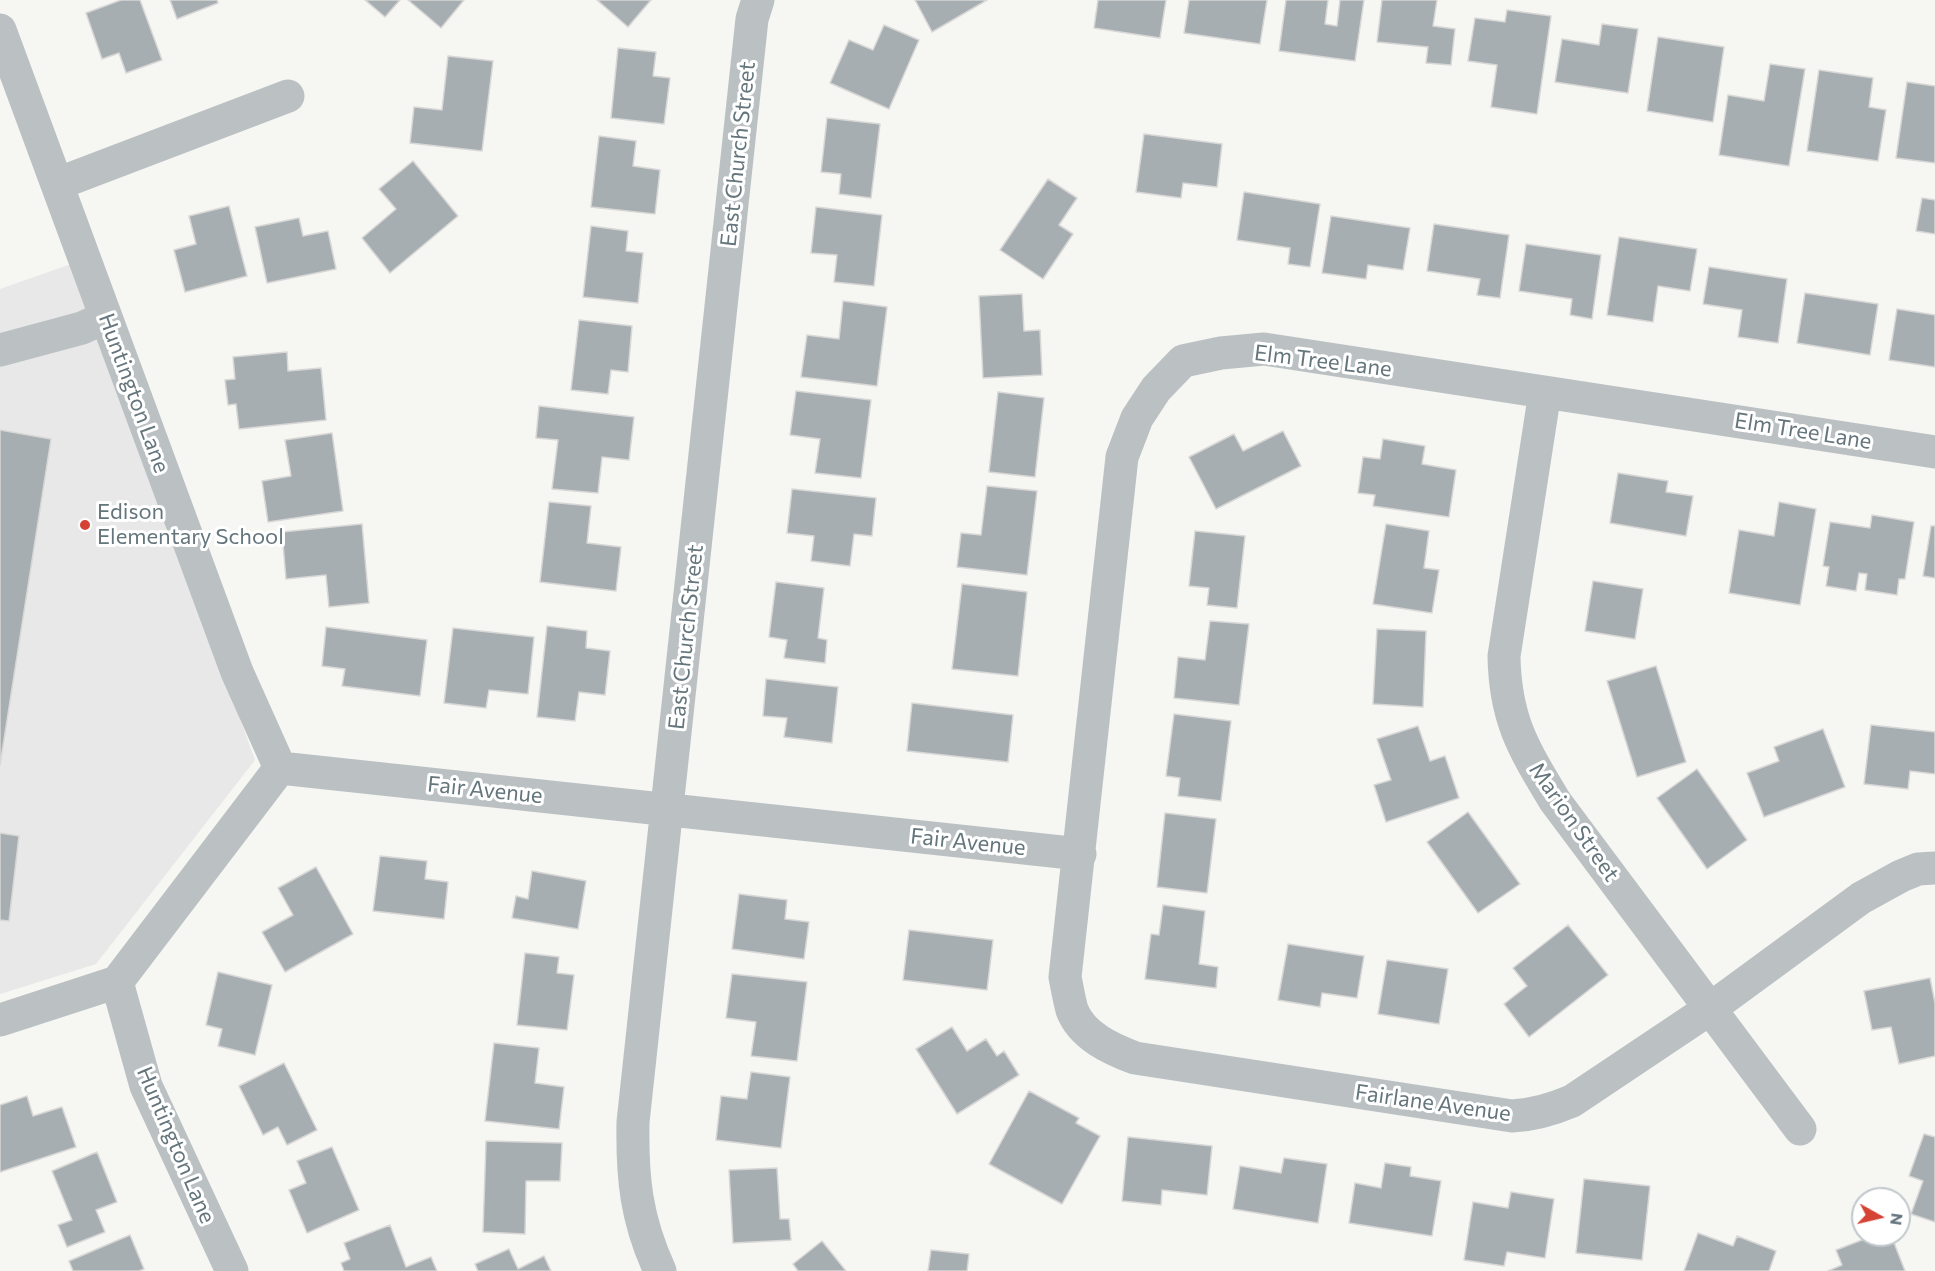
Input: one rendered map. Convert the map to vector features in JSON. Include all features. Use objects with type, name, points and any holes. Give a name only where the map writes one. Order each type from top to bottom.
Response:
[{"type":"street","name":"East Church Street","points":[[660,1271],[644,1231],[636,1197],[632,1159],[633,1122],[752,19],[758,0]]},
{"type":"street","name":"Huntington Lane","points":[[0,30],[237,672],[280,768]]},
{"type":"street","points":[[57,184],[288,96]]},
{"type":"street","points":[[0,350],[82,328],[106,317]]},
{"type":"street","name":"Elm Tree Lane","points":[[1080,854],[1122,457],[1137,418],[1156,389],[1183,361],[1221,353],[1264,350],[1935,452]]},
{"type":"street","name":"Marion Street","points":[[1545,392],[1504,656],[1504,680],[1514,725],[1527,755],[1555,801],[1800,1129]]},
{"type":"street","name":"Fair Avenue","points":[[280,768],[1080,854]]},
{"type":"street","points":[[1,1016],[117,982],[280,768]]},
{"type":"street","name":"Fairlane Avenue","points":[[1080,854],[1065,977],[1073,1012],[1087,1030],[1107,1047],[1135,1058],[1512,1116],[1547,1112],[1572,1101],[1711,1008],[1861,898],[1901,876],[1918,870],[1935,868]]},
{"type":"street","name":"Huntington Lane","points":[[117,982],[146,1086],[232,1271]]},
{"type":"shaded area","name":"Edison Elementary School","points":[[74,263],[255,760],[96,964],[0,994],[0,289]]},
{"type":"building","points":[[121,0],[140,0],[162,60],[126,73],[119,53],[102,59],[86,13]]},
{"type":"building","points":[[170,0],[217,0],[218,3],[177,19]]},
{"type":"building","points":[[365,0],[400,0],[385,17]]},
{"type":"building","points":[[408,0],[464,0],[441,28]]},
{"type":"building","points":[[597,0],[651,0],[628,27]]},
{"type":"building","points":[[915,0],[987,0],[932,32]]},
{"type":"building","points":[[1098,0],[1166,0],[1160,38],[1094,28]]},
{"type":"building","points":[[1189,0],[1267,0],[1260,44],[1184,33]]},
{"type":"building","points":[[1286,0],[1328,0],[1325,24],[1337,26],[1340,0],[1364,0],[1355,61],[1279,51]]},
{"type":"building","points":[[1382,0],[1437,0],[1433,26],[1455,29],[1451,65],[1426,63],[1428,47],[1377,42]]},
{"type":"building","points":[[1507,10],[1551,16],[1537,114],[1491,107],[1497,65],[1468,61],[1475,18],[1505,22]]},
{"type":"building","points":[[1602,24],[1638,29],[1628,93],[1555,82],[1562,39],[1599,45]]},
{"type":"building","points":[[884,25],[919,40],[889,109],[830,83],[849,40],[873,50]]},
{"type":"building","points":[[1658,37],[1724,47],[1713,122],[1647,111]]},
{"type":"building","points":[[618,48],[656,52],[653,76],[670,78],[664,124],[611,118]]},
{"type":"building","points":[[448,56],[493,61],[482,151],[410,143],[414,107],[442,110]]},
{"type":"building","points":[[1770,64],[1805,69],[1789,166],[1719,155],[1728,95],[1764,101]]},
{"type":"building","points":[[1819,70],[1873,78],[1869,107],[1886,110],[1878,161],[1807,151]]},
{"type":"building","points":[[1907,82],[1935,86],[1935,163],[1896,158]]},
{"type":"building","points":[[827,118],[880,124],[871,198],[839,194],[841,174],[821,172]]},
{"type":"building","points":[[1144,134],[1222,144],[1217,187],[1183,183],[1181,198],[1136,192]]},
{"type":"building","points":[[599,136],[636,141],[633,166],[660,170],[655,214],[591,207]]},
{"type":"building","points":[[413,161],[458,216],[390,273],[362,238],[396,209],[379,189]]},
{"type":"building","points":[[1048,179],[1077,198],[1059,225],[1073,234],[1043,279],[1000,250]]},
{"type":"building","points":[[1244,192],[1320,204],[1310,267],[1288,264],[1290,248],[1237,240]]},
{"type":"building","points":[[1922,198],[1935,200],[1935,234],[1916,231]]},
{"type":"building","points":[[229,206],[247,276],[185,292],[174,250],[196,244],[189,216]]},
{"type":"building","points":[[816,207],[882,215],[874,286],[834,282],[837,255],[811,253]]},
{"type":"building","points":[[1331,216],[1410,228],[1403,270],[1368,265],[1366,279],[1322,273]]},
{"type":"building","points":[[299,218],[303,236],[328,231],[336,269],[267,283],[255,227]]},
{"type":"building","points":[[1434,224],[1509,235],[1500,298],[1477,295],[1480,279],[1427,271]]},
{"type":"building","points":[[591,226],[628,231],[626,251],[643,253],[638,303],[583,297]]},
{"type":"building","points":[[1619,237],[1697,249],[1690,291],[1658,286],[1653,322],[1607,315]]},
{"type":"building","points":[[1526,244],[1601,255],[1592,319],[1570,315],[1572,299],[1519,291]]},
{"type":"building","points":[[1709,267],[1787,279],[1778,343],[1738,337],[1742,310],[1703,304]]},
{"type":"building","points":[[1805,293],[1878,304],[1870,355],[1797,343]]},
{"type":"building","points":[[1022,294],[1024,331],[1040,330],[1042,375],[983,378],[979,296]]},
{"type":"building","points":[[843,301],[887,307],[877,386],[801,377],[807,335],[839,339]]},
{"type":"building","points":[[1897,309],[1935,315],[1935,367],[1889,360]]},
{"type":"building","points":[[579,320],[632,326],[628,372],[611,370],[608,394],[571,390]]},
{"type":"building","points":[[287,352],[288,371],[321,368],[326,420],[239,429],[236,404],[228,405],[225,380],[235,379],[233,357]]},
{"type":"building","points":[[796,391],[871,400],[861,478],[815,473],[820,439],[790,435]]},
{"type":"building","points":[[998,392],[1044,398],[1035,477],[989,472]]},
{"type":"building","points":[[539,406],[634,417],[629,460],[602,457],[598,493],[552,489],[558,440],[536,438]]},
{"type":"building","points":[[0,430],[51,439],[0,765]]},
{"type":"building","points":[[1283,431],[1301,466],[1216,509],[1189,457],[1234,434],[1243,451]]},
{"type":"building","points":[[332,433],[343,511],[268,522],[262,481],[291,476],[285,440]]},
{"type":"building","points":[[1383,439],[1425,446],[1422,464],[1456,470],[1449,517],[1373,506],[1375,495],[1358,493],[1363,457],[1380,459]]},
{"type":"building","points":[[1618,473],[1668,481],[1666,492],[1693,496],[1686,536],[1610,523]]},
{"type":"building","points":[[987,486],[1037,491],[1027,575],[957,567],[961,533],[981,535]]},
{"type":"building","points":[[792,489],[876,498],[872,536],[854,534],[850,566],[811,561],[814,536],[787,533]]},
{"type":"building","points":[[549,502],[591,506],[587,543],[621,547],[616,591],[540,582]]},
{"type":"building","points":[[1779,502],[1816,509],[1800,605],[1729,593],[1739,530],[1774,536]]},
{"type":"building","points":[[1872,515],[1914,522],[1905,579],[1899,579],[1897,595],[1865,590],[1867,574],[1859,573],[1856,591],[1826,586],[1829,567],[1823,566],[1830,522],[1870,528]]},
{"type":"building","points":[[362,524],[369,603],[329,607],[326,575],[286,579],[282,532]]},
{"type":"building","points":[[1386,524],[1429,531],[1424,568],[1439,570],[1432,613],[1373,604]]},
{"type":"building","points":[[1931,526],[1935,526],[1935,578],[1923,576]]},
{"type":"building","points":[[1195,531],[1245,536],[1237,608],[1207,605],[1209,588],[1189,586]]},
{"type":"building","points":[[1593,581],[1643,589],[1635,639],[1585,631]]},
{"type":"building","points":[[776,582],[824,588],[818,638],[827,640],[825,663],[784,658],[787,640],[769,637]]},
{"type":"building","points":[[962,584],[1027,592],[1018,676],[952,669]]},
{"type":"building","points":[[1210,621],[1249,624],[1239,705],[1174,698],[1178,657],[1205,660]]},
{"type":"building","points":[[547,626],[587,631],[586,648],[610,651],[605,695],[579,692],[575,721],[537,717]]},
{"type":"building","points":[[326,627],[427,640],[420,696],[342,686],[345,669],[322,666]]},
{"type":"building","points":[[453,628],[534,637],[528,694],[489,690],[486,708],[444,703]]},
{"type":"building","points":[[1377,629],[1426,631],[1423,707],[1373,704]]},
{"type":"building","points":[[1656,666],[1686,762],[1637,777],[1607,681]]},
{"type":"building","points":[[766,679],[838,687],[832,743],[784,737],[787,718],[763,716]]},
{"type":"building","points":[[912,703],[1013,715],[1008,762],[907,751]]},
{"type":"building","points":[[1174,714],[1231,721],[1221,801],[1178,796],[1180,778],[1166,776]]},
{"type":"building","points":[[1871,725],[1935,732],[1935,774],[1910,771],[1908,789],[1864,784]]},
{"type":"building","points":[[1418,726],[1430,761],[1445,756],[1459,798],[1386,822],[1374,785],[1391,780],[1377,739]]},
{"type":"building","points":[[1823,729],[1845,787],[1764,817],[1747,773],[1779,761],[1774,747]]},
{"type":"building","points":[[1697,769],[1747,840],[1707,869],[1657,798]]},
{"type":"building","points":[[1468,812],[1520,884],[1478,913],[1427,842]]},
{"type":"building","points":[[1165,813],[1216,819],[1207,893],[1157,887]]},
{"type":"building","points":[[0,833],[19,836],[9,921],[0,920]]},
{"type":"building","points":[[380,856],[427,861],[425,879],[448,882],[444,919],[373,911]]},
{"type":"building","points":[[316,867],[353,934],[285,972],[262,932],[293,915],[278,888]]},
{"type":"building","points":[[532,871],[586,881],[578,929],[512,918],[516,896],[528,899]]},
{"type":"building","points":[[739,894],[787,900],[785,919],[809,922],[804,959],[732,949]]},
{"type":"building","points":[[1163,905],[1205,911],[1199,964],[1218,967],[1216,988],[1145,979],[1151,934],[1159,935]]},
{"type":"building","points":[[1568,925],[1608,975],[1529,1037],[1504,1004],[1527,986],[1513,968]]},
{"type":"building","points":[[909,930],[993,940],[987,990],[903,980]]},
{"type":"building","points":[[1288,944],[1364,956],[1357,998],[1322,993],[1320,1007],[1278,1000]]},
{"type":"building","points":[[525,953],[559,957],[557,973],[574,975],[567,1030],[517,1025]]},
{"type":"building","points":[[1387,960],[1448,969],[1439,1024],[1378,1014]]},
{"type":"building","points":[[218,972],[272,985],[255,1055],[218,1046],[222,1029],[206,1025]]},
{"type":"building","points":[[732,974],[807,982],[797,1061],[751,1056],[756,1022],[726,1018]]},
{"type":"building","points":[[1930,978],[1935,1003],[1935,1056],[1899,1064],[1891,1027],[1872,1030],[1864,991]]},
{"type":"building","points":[[952,1027],[967,1051],[986,1039],[997,1056],[1004,1051],[1019,1075],[957,1114],[916,1049]]},
{"type":"building","points":[[494,1043],[539,1048],[535,1083],[564,1087],[559,1129],[485,1121]]},
{"type":"building","points":[[284,1063],[317,1130],[287,1145],[278,1127],[263,1135],[239,1086]]},
{"type":"building","points":[[751,1072],[790,1077],[781,1148],[716,1140],[721,1096],[747,1099]]},
{"type":"building","points":[[1029,1091],[1079,1118],[1076,1123],[1100,1136],[1062,1204],[989,1164]]},
{"type":"building","points":[[27,1096],[33,1116],[62,1107],[76,1147],[0,1172],[0,1105]]},
{"type":"building","points":[[1924,1134],[1935,1137],[1935,1222],[1911,1214],[1923,1181],[1909,1176]]},
{"type":"building","points":[[1128,1137],[1212,1146],[1207,1195],[1162,1190],[1161,1205],[1122,1201]]},
{"type":"building","points":[[486,1141],[562,1143],[560,1181],[526,1181],[525,1234],[483,1232]]},
{"type":"building","points":[[332,1147],[359,1210],[307,1233],[289,1190],[306,1183],[297,1161]]},
{"type":"building","points":[[97,1152],[117,1202],[96,1210],[105,1232],[67,1247],[58,1225],[72,1220],[52,1171]]},
{"type":"building","points":[[1284,1158],[1327,1164],[1318,1223],[1233,1209],[1240,1166],[1281,1173]]},
{"type":"building","points":[[1385,1163],[1411,1167],[1410,1176],[1441,1181],[1432,1236],[1349,1223],[1355,1183],[1381,1188]]},
{"type":"building","points":[[777,1168],[780,1219],[789,1219],[791,1240],[733,1243],[729,1170]]},
{"type":"building","points":[[1584,1179],[1650,1186],[1642,1260],[1576,1253]]},
{"type":"building","points":[[1511,1192],[1554,1199],[1545,1258],[1507,1252],[1504,1266],[1464,1260],[1473,1202],[1508,1208]]},
{"type":"building","points":[[390,1225],[406,1267],[431,1257],[437,1271],[344,1271],[341,1263],[350,1259],[344,1243]]},
{"type":"building","points":[[1698,1233],[1733,1246],[1737,1236],[1776,1251],[1769,1271],[1684,1271]]},
{"type":"building","points":[[130,1235],[144,1269],[139,1271],[73,1271],[69,1261]]},
{"type":"building","points":[[822,1241],[846,1271],[798,1271],[793,1264]]},
{"type":"building","points":[[1851,1244],[1851,1247],[1896,1247],[1905,1271],[1828,1271],[1842,1265],[1836,1250]]},
{"type":"building","points":[[509,1249],[518,1269],[544,1256],[551,1271],[478,1271],[475,1264]]},
{"type":"building","points":[[931,1250],[969,1254],[967,1271],[928,1271]]},
{"type":"place","name":"Edison Elementary School","points":[[85,525]]}]
